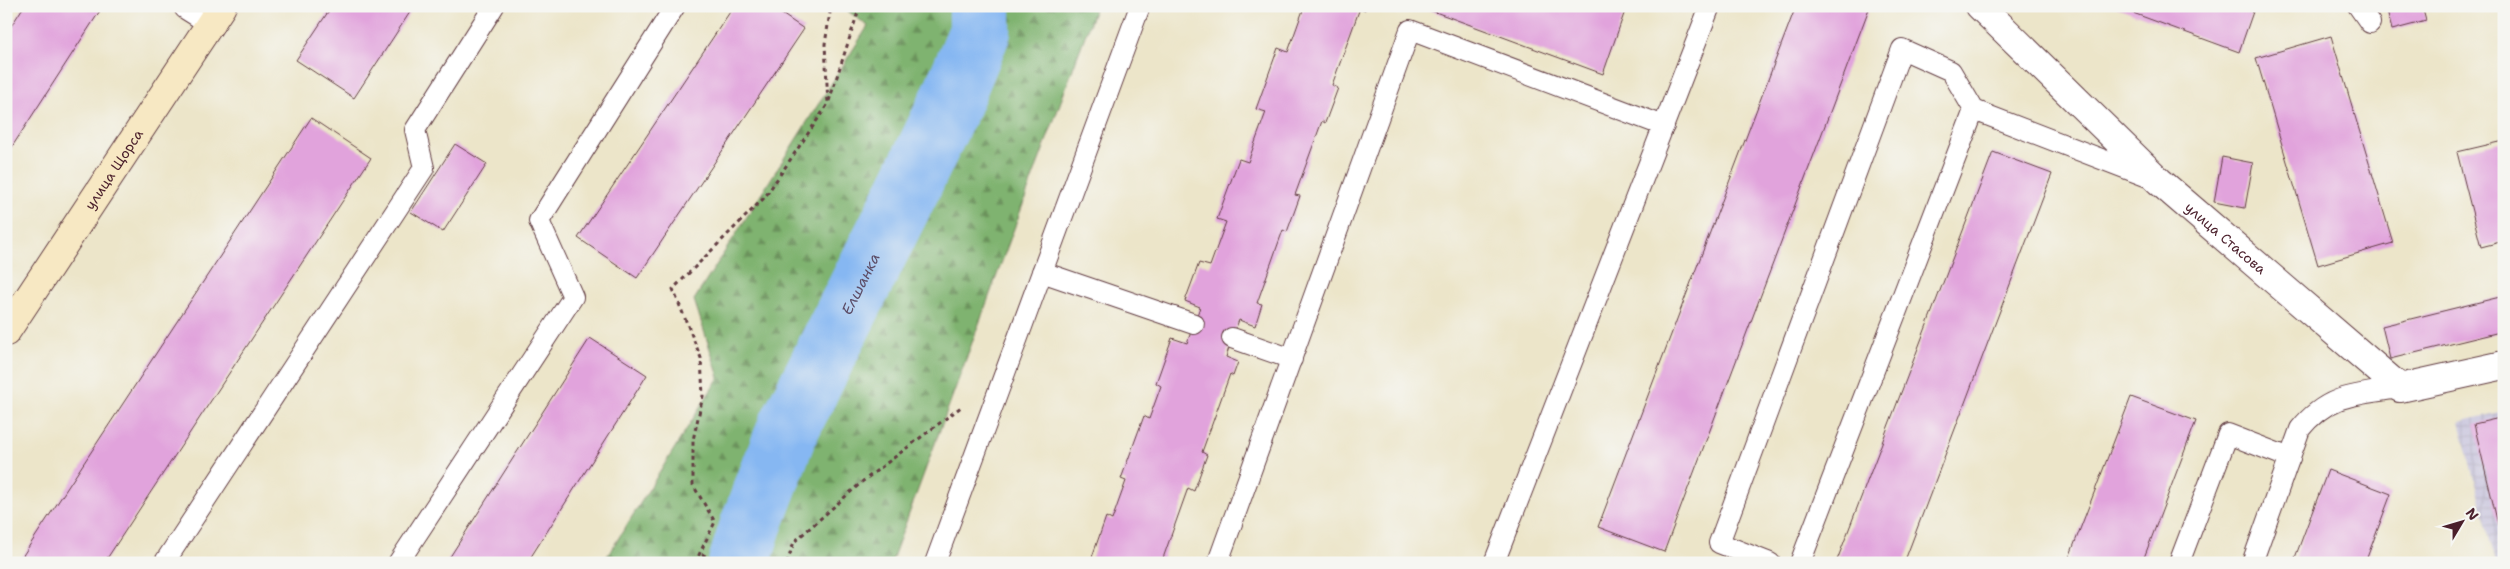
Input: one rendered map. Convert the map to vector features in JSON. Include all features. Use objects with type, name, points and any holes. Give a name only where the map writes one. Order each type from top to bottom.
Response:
[{"type":"street","points":[[188,6],[217,14]]},
{"type":"street","name":"улица Стасова","points":[[1980,6],[2159,181],[2400,388]]},
{"type":"street","name":"улица Щорса","points":[[6,332],[217,14]]},
{"type":"street","points":[[2400,388],[2504,365]]},
{"type":"lane","points":[[164,563],[424,168],[415,130],[494,6]]},
{"type":"lane","points":[[398,563],[573,297],[539,221],[675,6]]},
{"type":"lane","points":[[935,563],[1140,6]]},
{"type":"lane","points":[[1494,563],[1710,6]]},
{"type":"lane","points":[[2358,6],[2370,23]]},
{"type":"lane","points":[[1220,563],[1218,562],[1410,30],[1664,126]]},
{"type":"lane","points":[[1770,563],[1719,543],[1902,49],[1951,71],[1974,110],[2159,181]]},
{"type":"lane","points":[[1800,563],[1974,110]]},
{"type":"lane","points":[[1042,272],[1194,324]]},
{"type":"lane","points":[[1232,338],[1292,359]]},
{"type":"lane","points":[[2252,563],[2300,430],[2313,414],[2327,404],[2349,397],[2400,388]]},
{"type":"lane","points":[[2179,563],[2228,434],[2290,458]]},
{"type":"path","points":[[828,104],[825,44],[830,6]]},
{"type":"path","points":[[695,563],[702,554],[715,522],[693,485],[693,440],[702,396],[701,358],[673,289],[765,197],[828,104],[860,6]]},
{"type":"path","points":[[787,563],[794,542],[863,481],[966,403]]},
{"type":"path","points":[[702,554],[717,563]]},
{"type":"shaded area","points":[[2504,411],[2504,563],[2496,563],[2459,422]]},
{"type":"green space","points":[[841,6],[1096,6],[891,563],[603,563],[719,377],[694,300],[868,26]]},
{"type":"building","points":[[24,6],[103,6],[6,156],[6,34]]},
{"type":"building","points":[[332,6],[414,6],[354,98],[296,60]]},
{"type":"building","points":[[734,6],[770,6],[804,29],[637,278],[578,238]]},
{"type":"building","points":[[1293,6],[1366,6],[1365,10],[1360,8],[1332,85],[1338,88],[1325,123],[1322,121],[1295,195],[1300,196],[1287,232],[1283,230],[1257,303],[1262,304],[1255,326],[1239,320],[1232,338],[1226,357],[1238,362],[1233,376],[1230,374],[1202,452],[1207,455],[1194,491],[1188,488],[1162,561],[1166,563],[1100,563],[1091,560],[1106,517],[1112,520],[1126,481],[1121,479],[1144,416],[1149,419],[1161,386],[1156,383],[1172,338],[1187,343],[1200,307],[1185,301],[1199,263],[1210,266],[1226,222],[1217,219],[1239,159],[1248,162],[1266,112],[1256,109],[1278,48],[1288,52],[1303,10]]},
{"type":"building","points":[[1419,6],[1592,6],[1602,10],[1603,6],[1613,6],[1625,11],[1603,74]]},
{"type":"building","points":[[1796,6],[1870,6],[1664,552],[1598,527]]},
{"type":"building","points":[[2114,6],[2255,6],[2239,52]]},
{"type":"building","points":[[2386,6],[2422,6],[2426,21],[2392,30]]},
{"type":"building","points":[[2331,36],[2393,243],[2318,265],[2256,58]]},
{"type":"building","points":[[311,118],[371,158],[104,563],[18,563]]},
{"type":"building","points":[[2504,141],[2504,241],[2481,247],[2457,152]]},
{"type":"building","points":[[455,144],[487,164],[443,232],[411,212]]},
{"type":"building","points":[[1993,152],[2052,174],[1904,563],[1836,563]]},
{"type":"building","points":[[2222,157],[2253,163],[2245,208],[2214,202]]},
{"type":"building","points":[[2504,296],[2504,331],[2390,359],[2382,326]]},
{"type":"building","points":[[590,338],[647,375],[527,563],[446,563]]},
{"type":"building","points":[[2131,397],[2196,421],[2142,563],[2067,563]]},
{"type":"building","points":[[2504,417],[2504,545],[2503,545],[2474,424]]},
{"type":"building","points":[[2328,470],[2391,494],[2365,563],[2293,563]]},
{"type":"waterway","name":"Елшанка","points":[[739,563],[751,525],[787,431],[949,105],[980,31],[980,6]]}]
